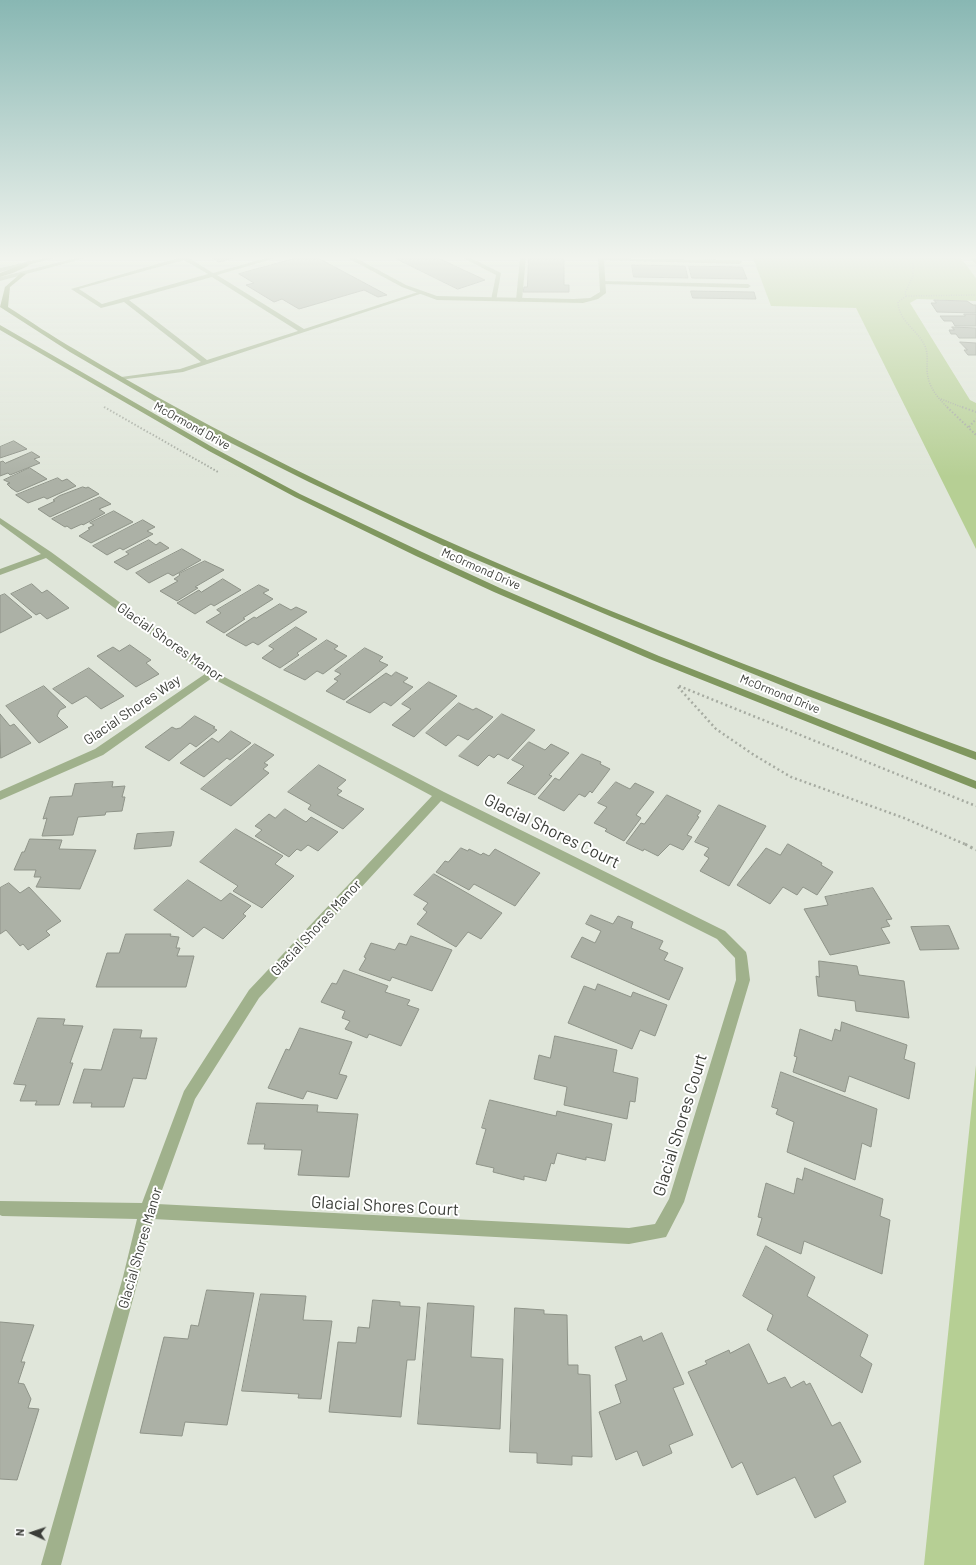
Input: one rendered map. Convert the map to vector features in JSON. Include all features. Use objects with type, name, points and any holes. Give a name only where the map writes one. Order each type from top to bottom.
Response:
[{"type":"main road","name":"McOrmond Drive","points":[[7,331],[214,453],[403,547],[576,624],[824,726],[976,785]]},
{"type":"main road","name":"McOrmond Drive","points":[[41,331],[72,351],[205,426],[312,480],[447,544],[615,615],[790,686],[976,756]]},
{"type":"street","points":[[165,331],[206,363]]},
{"type":"street","points":[[121,379],[181,371],[303,331]]},
{"type":"street","name":"Glacial Shores Manor","points":[[0,520],[212,674],[440,795],[254,994],[189,1096],[147,1211],[131,1277],[51,1565]]},
{"type":"street","points":[[0,572],[48,554]]},
{"type":"street","name":"Glacial Shores Way","points":[[0,796],[99,752],[212,674]]},
{"type":"street","name":"Glacial Shores Court","points":[[147,1211],[629,1236],[660,1231],[676,1202],[743,980],[741,956],[721,935],[440,795]]},
{"type":"street","points":[[2,1208],[147,1211]]},
{"type":"path","points":[[912,331],[924,345],[928,355],[927,374],[930,387],[976,435]]},
{"type":"path","points":[[939,398],[976,412]]},
{"type":"path","points":[[969,427],[976,419]]},
{"type":"path","points":[[676,685],[716,729],[754,755],[791,777],[904,818],[964,843],[976,850]]},
{"type":"green space","points":[[867,331],[927,331],[970,400],[976,403],[976,549]]},
{"type":"green space","points":[[976,1065],[976,1565],[924,1565]]},
{"type":"building","points":[[950,331],[976,331],[976,338],[959,338],[956,334],[951,334]]},
{"type":"building","points":[[960,342],[976,343],[976,355],[968,355],[964,350],[967,350]]},
{"type":"building","points":[[14,441],[27,449],[0,458],[0,447]]},
{"type":"building","points":[[32,452],[40,457],[34,459],[40,463],[10,475],[8,473],[0,476],[0,462],[3,461],[5,463]]},
{"type":"building","points":[[30,468],[47,479],[17,492],[7,484],[10,483],[4,480]]},
{"type":"building","points":[[58,478],[62,481],[67,479],[76,486],[47,499],[44,497],[28,503],[16,495]]},
{"type":"building","points":[[83,487],[88,487],[99,494],[50,517],[38,509],[55,501],[53,500],[59,496]]},
{"type":"building","points":[[100,497],[111,504],[99,509],[105,513],[83,525],[82,524],[71,529],[52,519]]},
{"type":"building","points":[[114,511],[133,522],[91,543],[79,536],[94,525],[90,523]]},
{"type":"building","points":[[143,520],[155,527],[147,531],[153,534],[123,550],[120,548],[107,555],[93,546]]},
{"type":"building","points":[[149,540],[156,545],[160,542],[169,548],[127,570],[114,562],[129,554],[126,552]]},
{"type":"building","points":[[182,549],[201,560],[173,576],[168,573],[149,583],[136,573]]},
{"type":"building","points":[[205,561],[224,570],[195,587],[198,588],[177,601],[160,591],[178,581],[174,579],[180,575],[179,574]]},
{"type":"building","points":[[223,579],[241,590],[214,606],[211,604],[195,614],[177,603],[199,590],[201,592]]},
{"type":"building","points":[[32,584],[42,593],[47,590],[69,608],[47,619],[40,613],[36,615],[11,594]]},
{"type":"building","points":[[259,585],[269,590],[263,593],[273,599],[243,618],[245,619],[224,633],[206,622],[221,613],[217,610]]},
{"type":"building","points":[[5,594],[32,617],[0,633],[0,596]]},
{"type":"building","points":[[280,604],[291,610],[296,607],[307,612],[258,645],[253,642],[246,646],[226,635],[254,617],[256,618]]},
{"type":"building","points":[[296,627],[317,639],[297,653],[299,655],[280,668],[262,658],[274,649],[269,646]]},
{"type":"building","points":[[327,640],[338,646],[334,649],[347,656],[323,674],[317,671],[305,680],[284,670]]},
{"type":"building","points":[[130,645],[151,660],[146,663],[159,674],[136,687],[97,656],[113,647],[119,651]]},
{"type":"building","points":[[365,648],[383,657],[379,661],[388,665],[344,700],[326,691],[338,681],[334,679],[341,674],[335,671]]},
{"type":"building","points":[[89,668],[124,696],[101,709],[86,696],[72,704],[53,689]]},
{"type":"building","points":[[396,672],[408,678],[403,682],[413,687],[391,706],[384,702],[370,713],[346,702],[386,673],[391,676]]},
{"type":"building","points":[[429,682],[457,696],[414,737],[392,725],[411,709],[402,704]]},
{"type":"building","points":[[44,686],[66,707],[60,710],[57,716],[68,727],[39,743],[6,706]]},
{"type":"building","points":[[459,703],[473,710],[476,708],[493,717],[468,740],[458,735],[446,746],[426,733]]},
{"type":"building","points":[[0,714],[10,726],[14,724],[31,743],[1,758]]},
{"type":"building","points":[[502,714],[535,730],[508,759],[498,754],[494,758],[489,755],[478,766],[459,756]]},
{"type":"building","points":[[195,716],[215,727],[213,728],[217,730],[196,747],[190,743],[169,761],[145,747],[172,727],[176,729],[180,728]]},
{"type":"building","points":[[231,731],[251,743],[230,760],[227,758],[204,777],[180,763],[212,738],[218,742]]},
{"type":"building","points":[[529,742],[545,750],[551,744],[569,753],[549,775],[552,776],[535,795],[507,783],[524,766],[512,760]]},
{"type":"building","points":[[255,744],[274,755],[264,763],[268,765],[263,769],[269,773],[231,806],[201,789]]},
{"type":"building","points":[[582,754],[601,762],[600,764],[610,769],[592,793],[590,791],[585,797],[579,794],[564,811],[538,798],[555,778],[559,780]]},
{"type":"building","points":[[319,765],[346,780],[337,788],[342,791],[337,795],[364,809],[343,829],[308,809],[311,805],[288,792]]},
{"type":"building","points":[[113,782],[112,787],[125,786],[122,797],[125,797],[122,811],[106,812],[105,815],[78,817],[73,835],[42,836],[47,818],[43,819],[50,797],[72,796],[75,784]]},
{"type":"building","points":[[616,782],[630,789],[635,783],[654,792],[636,815],[641,818],[624,841],[605,831],[607,829],[594,823],[607,807],[598,803]]},
{"type":"building","points":[[667,795],[701,811],[697,816],[699,817],[687,835],[692,837],[683,850],[670,844],[658,856],[644,849],[643,851],[626,843],[641,823],[644,824]]},
{"type":"building","points":[[719,805],[766,826],[729,886],[700,871],[709,858],[704,855],[709,848],[695,842]]},
{"type":"building","points":[[285,809],[306,822],[311,817],[338,832],[318,851],[308,845],[301,851],[297,849],[289,857],[255,836],[262,830],[255,826],[269,814],[275,818]]},
{"type":"building","points":[[236,829],[283,856],[275,864],[294,876],[262,908],[233,891],[238,886],[200,862]]},
{"type":"building","points":[[174,832],[171,846],[134,849],[137,834]]},
{"type":"building","points":[[30,839],[62,840],[59,849],[96,850],[80,889],[36,887],[41,877],[34,877],[36,870],[14,870]]},
{"type":"building","points":[[788,844],[822,863],[821,865],[833,872],[817,895],[803,887],[797,895],[783,887],[770,904],[737,885],[766,848],[780,855]]},
{"type":"building","points":[[461,848],[468,851],[469,849],[481,855],[483,853],[489,856],[495,849],[540,873],[515,906],[474,884],[469,890],[436,872],[445,861],[448,862]]},
{"type":"building","points":[[434,874],[502,913],[481,939],[468,932],[456,947],[417,924],[427,912],[423,909],[428,903],[414,895]]},
{"type":"building","points":[[188,880],[221,901],[230,893],[251,906],[243,914],[246,916],[223,939],[204,927],[193,937],[154,910]]},
{"type":"building","points":[[9,883],[20,893],[29,887],[61,921],[46,931],[50,935],[28,950],[23,944],[20,946],[6,930],[0,934],[0,888]]},
{"type":"building","points":[[873,888],[892,919],[886,920],[890,926],[881,928],[890,943],[830,955],[804,909],[828,905],[825,897]]},
{"type":"building","points":[[591,915],[613,924],[618,916],[633,922],[631,928],[663,941],[659,949],[668,953],[664,960],[683,968],[669,1000],[571,957],[582,937],[595,943],[601,931],[586,924]]},
{"type":"building","points":[[949,926],[959,949],[920,950],[911,927]]},
{"type":"building","points":[[126,934],[171,934],[170,936],[179,937],[176,948],[180,948],[177,956],[194,956],[186,987],[96,987],[107,953],[119,953]]},
{"type":"building","points":[[411,936],[452,950],[432,991],[392,977],[390,981],[359,970],[366,958],[364,957],[371,943],[395,950],[399,943],[406,945]]},
{"type":"building","points":[[819,961],[857,966],[859,975],[904,981],[909,1018],[856,1011],[855,1001],[818,996],[816,976],[819,977]]},
{"type":"building","points":[[344,970],[388,986],[385,992],[410,1000],[407,1005],[419,1009],[401,1046],[369,1034],[367,1038],[345,1029],[350,1021],[342,1018],[345,1011],[321,1002],[332,983],[336,984]]},
{"type":"building","points":[[598,984],[631,997],[633,992],[667,1005],[655,1036],[640,1030],[632,1049],[568,1023],[584,986],[595,990]]},
{"type":"building","points":[[38,1018],[65,1019],[63,1025],[83,1026],[70,1063],[73,1063],[59,1105],[35,1105],[37,1101],[20,1101],[26,1085],[14,1084]]},
{"type":"building","points":[[842,1022],[907,1045],[904,1059],[915,1063],[909,1099],[849,1076],[845,1092],[793,1072],[797,1057],[794,1056],[800,1029],[832,1041],[835,1029],[840,1031]]},
{"type":"building","points":[[300,1028],[352,1042],[339,1074],[347,1076],[337,1099],[307,1091],[303,1099],[268,1088],[286,1049],[289,1050]]},
{"type":"building","points":[[114,1029],[142,1030],[140,1038],[157,1038],[146,1079],[133,1078],[124,1107],[91,1107],[92,1103],[73,1103],[84,1069],[101,1070]]},
{"type":"building","points":[[555,1036],[617,1050],[613,1072],[638,1078],[635,1102],[630,1101],[627,1119],[564,1105],[567,1087],[534,1079],[539,1055],[550,1058]]},
{"type":"building","points":[[781,1072],[877,1109],[871,1147],[862,1143],[855,1180],[787,1152],[794,1122],[776,1114],[778,1109],[772,1107]]},
{"type":"building","points":[[490,1100],[556,1116],[557,1111],[612,1124],[605,1161],[586,1157],[586,1160],[557,1153],[554,1164],[551,1163],[546,1181],[524,1176],[524,1180],[493,1172],[494,1168],[476,1164],[486,1129],[482,1128]]},
{"type":"building","points":[[257,1103],[318,1105],[317,1112],[358,1114],[349,1177],[298,1175],[302,1150],[264,1149],[265,1144],[248,1144]]},
{"type":"building","points":[[805,1168],[883,1199],[880,1216],[890,1220],[882,1274],[804,1241],[801,1254],[757,1235],[762,1218],[758,1217],[766,1183],[794,1194],[797,1178],[802,1180]]},
{"type":"building","points":[[766,1246],[815,1277],[807,1296],[868,1335],[860,1356],[872,1364],[862,1393],[767,1330],[773,1315],[743,1296]]},
{"type":"building","points":[[207,1290],[254,1293],[227,1425],[185,1422],[182,1436],[140,1433],[164,1337],[188,1339],[191,1325],[198,1326]]},
{"type":"building","points":[[261,1294],[306,1296],[303,1320],[332,1321],[321,1399],[298,1398],[299,1394],[242,1391]]},
{"type":"building","points":[[373,1300],[400,1302],[400,1306],[420,1307],[415,1360],[407,1360],[401,1417],[329,1412],[338,1342],[356,1343],[358,1327],[369,1328]]},
{"type":"building","points":[[428,1303],[474,1306],[471,1357],[503,1359],[500,1429],[418,1424]]},
{"type":"building","points":[[515,1308],[544,1310],[544,1314],[567,1315],[568,1365],[578,1365],[578,1374],[590,1375],[592,1457],[572,1456],[572,1465],[537,1463],[537,1453],[510,1452]]},
{"type":"building","points":[[0,1322],[34,1325],[21,1362],[25,1362],[18,1383],[24,1384],[31,1399],[28,1408],[39,1409],[17,1480],[0,1479]]},
{"type":"building","points":[[662,1333],[684,1384],[673,1388],[693,1435],[669,1445],[672,1453],[643,1466],[637,1451],[616,1460],[599,1412],[621,1403],[615,1385],[627,1380],[615,1347],[641,1336],[643,1341]]},
{"type":"building","points":[[749,1344],[768,1384],[785,1377],[791,1388],[804,1381],[806,1385],[810,1383],[832,1426],[840,1422],[861,1462],[833,1476],[846,1502],[815,1518],[795,1477],[757,1495],[742,1462],[732,1468],[688,1372],[707,1364],[705,1361],[729,1350],[730,1353]]}]
